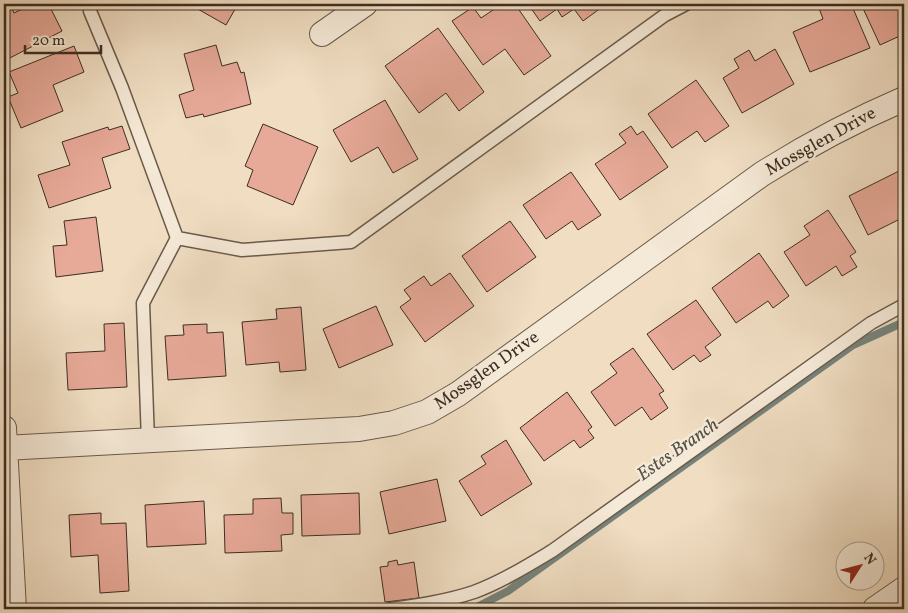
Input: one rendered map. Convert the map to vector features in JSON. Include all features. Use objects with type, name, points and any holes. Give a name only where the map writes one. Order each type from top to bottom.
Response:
[{"type":"street","points":[[322,34],[364,4]]},
{"type":"street","name":"Mossglen Drive","points":[[4,441],[148,441],[360,428],[394,422],[427,412],[458,394],[762,174],[807,146],[904,99]]},
{"type":"street","points":[[4,441],[14,609]]},
{"type":"street","points":[[875,609],[904,589]]},
{"type":"lane","points":[[91,4],[90,11],[122,88],[176,238],[143,303],[148,441]]},
{"type":"lane","points":[[176,238],[242,250],[350,242],[657,21],[686,4]]},
{"type":"lane","points":[[391,609],[439,601],[475,591],[496,582],[552,551],[871,323],[904,305]]},
{"type":"building","points":[[4,4],[10,4],[14,13],[33,4],[41,4],[43,8],[49,5],[62,31],[4,61]]},
{"type":"building","points":[[198,4],[238,4],[226,25],[196,8]]},
{"type":"building","points":[[502,4],[515,4],[551,56],[524,75],[505,49],[483,65],[452,21],[473,7],[481,18]]},
{"type":"building","points":[[528,4],[605,5],[583,21],[574,9],[562,17],[557,9],[540,21]]},
{"type":"building","points":[[829,4],[844,4],[846,9],[852,6],[870,48],[810,72],[793,32],[823,19],[819,8]]},
{"type":"building","points":[[861,4],[904,4],[904,31],[900,32],[902,35],[880,45]]},
{"type":"building","points":[[438,28],[484,92],[459,111],[446,93],[419,113],[385,66]]},
{"type":"building","points":[[216,45],[222,66],[237,62],[241,73],[244,72],[251,104],[204,117],[203,114],[186,118],[179,95],[194,90],[184,54]]},
{"type":"building","points":[[74,46],[84,72],[53,85],[63,111],[21,128],[8,97],[18,93],[9,72]]},
{"type":"building","points":[[775,49],[794,84],[742,113],[723,78],[739,68],[734,59],[749,50],[755,61]]},
{"type":"building","points":[[696,80],[729,126],[705,142],[697,131],[672,148],[648,114]]},
{"type":"building","points":[[385,100],[418,159],[393,173],[378,147],[351,162],[333,130]]},
{"type":"building","points":[[263,124],[318,147],[293,205],[247,186],[253,170],[245,166]]},
{"type":"building","points":[[122,126],[130,149],[102,158],[111,188],[49,208],[38,175],[70,165],[62,142],[108,127],[109,130]]},
{"type":"building","points":[[631,126],[637,135],[643,131],[668,167],[620,200],[595,164],[626,143],[619,134]]},
{"type":"building","points":[[899,171],[904,182],[904,227],[900,219],[868,235],[849,196]]},
{"type":"building","points":[[571,172],[601,215],[578,230],[572,221],[546,239],[523,205]]},
{"type":"building","points":[[828,210],[856,252],[850,256],[857,267],[842,276],[836,266],[806,286],[784,252],[810,235],[804,226]]},
{"type":"building","points":[[96,217],[103,271],[56,277],[53,246],[67,245],[64,221]]},
{"type":"building","points":[[510,221],[536,257],[487,292],[462,256]]},
{"type":"building","points":[[759,253],[789,296],[773,308],[768,301],[736,323],[712,288]]},
{"type":"building","points":[[450,273],[474,306],[425,342],[400,307],[411,299],[404,290],[424,276],[431,286]]},
{"type":"building","points":[[696,300],[721,335],[705,347],[711,355],[700,362],[694,355],[673,370],[647,334]]},
{"type":"building","points":[[376,306],[393,345],[339,368],[323,329]]},
{"type":"building","points":[[301,307],[306,370],[280,372],[279,362],[246,365],[242,322],[277,319],[276,309]]},
{"type":"building","points":[[124,323],[127,387],[68,390],[66,353],[105,351],[104,324]]},
{"type":"building","points":[[207,324],[207,333],[223,332],[226,376],[168,380],[165,336],[184,335],[183,325]]},
{"type":"building","points":[[633,348],[664,391],[659,394],[668,408],[651,420],[642,407],[615,426],[591,392],[617,373],[610,364]]},
{"type":"building","points":[[567,392],[592,427],[588,430],[594,438],[580,448],[574,440],[544,461],[520,428]]},
{"type":"building","points":[[506,440],[532,484],[481,516],[459,481],[486,464],[481,456]]},
{"type":"building","points":[[437,479],[446,521],[389,534],[380,492]]},
{"type":"building","points":[[359,493],[360,534],[302,536],[301,495]]},
{"type":"building","points":[[281,498],[282,513],[293,513],[293,534],[281,535],[282,551],[225,553],[224,515],[253,514],[253,499]]},
{"type":"building","points":[[204,501],[206,544],[147,547],[145,505]]},
{"type":"building","points":[[101,513],[101,524],[126,523],[129,591],[100,593],[98,555],[71,557],[69,515]]},
{"type":"building","points":[[397,560],[398,565],[414,562],[419,598],[385,602],[380,567],[388,566],[388,562]]},
{"type":"waterway","name":"Estes Branch","points":[[473,609],[508,591],[853,345],[904,322]]}]
